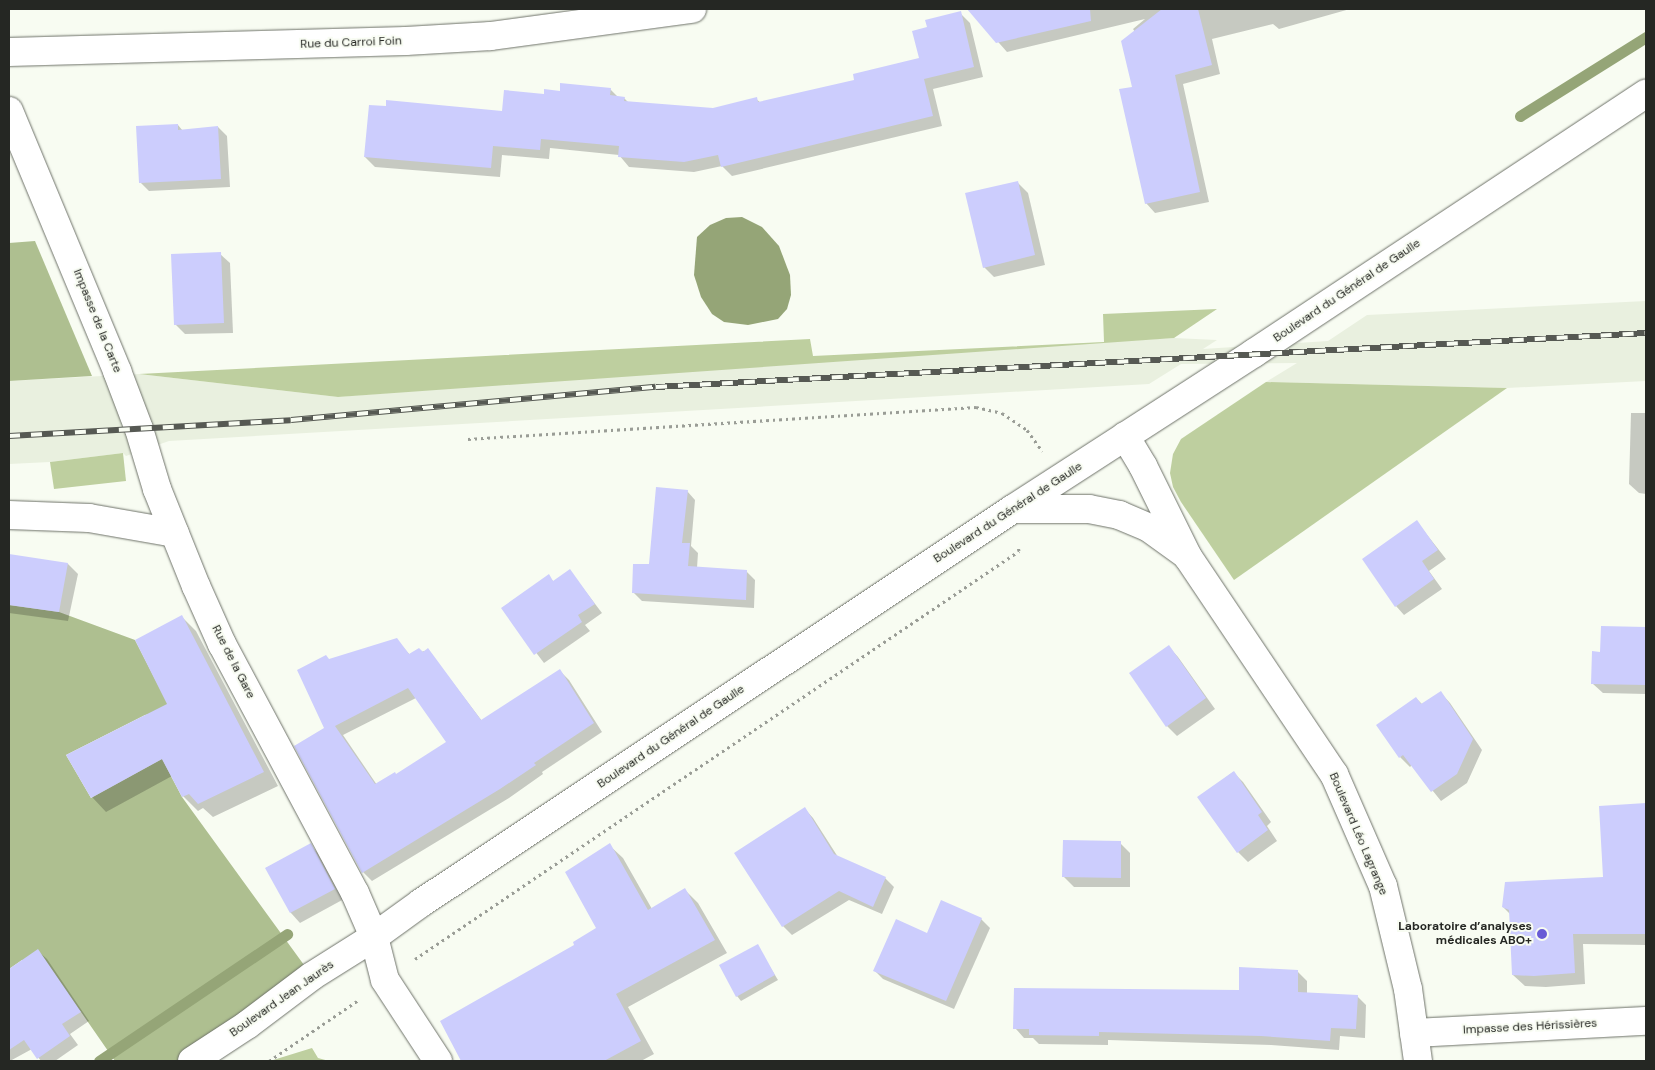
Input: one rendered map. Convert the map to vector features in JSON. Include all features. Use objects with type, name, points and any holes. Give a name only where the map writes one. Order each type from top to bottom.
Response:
[{"type":"street","name":"Rue du Carroi Foin","points":[[9,52],[406,41],[482,37],[692,9]]},
{"type":"street","name":"Boulevard du Général de Gaulle","points":[[374,937],[421,903],[1013,509],[1646,94]]},
{"type":"street","name":"Impasse de la Carte","points":[[9,111],[119,376],[139,429],[157,489],[175,533]]},
{"type":"street","name":"Boulevard Léo Lagrange","points":[[1126,436],[1188,557],[1334,774],[1383,886],[1408,989],[1418,1061]]},
{"type":"street","name":"Boulevard Léo Lagrange","points":[[1013,509],[1088,509],[1119,515],[1149,528],[1188,557]]},
{"type":"street","points":[[9,515],[89,518],[175,533]]},
{"type":"street","name":"Rue de la Gare","points":[[175,533],[222,644],[355,893],[374,937],[385,980],[438,1061]]},
{"type":"street","name":"Boulevard Jean Jaurès","points":[[192,1061],[247,1025],[312,976],[374,937]]},
{"type":"street","name":"Impasse des Hérissières","points":[[1414,1033],[1646,1021]]},
{"type":"path","points":[[468,439],[976,407],[1002,413],[1026,430],[1062,477]]},
{"type":"path","points":[[269,1061],[385,980],[1019,551],[1013,509]]},
{"type":"shaded area","points":[[742,217],[762,227],[779,246],[790,275],[791,295],[787,309],[778,319],[748,325],[724,322],[712,314],[701,297],[694,275],[697,237],[710,225],[726,218]]},
{"type":"shaded area","points":[[35,241],[92,376],[9,381],[9,243]]},
{"type":"shaded area","points":[[1646,301],[1646,381],[1507,388],[1266,382],[1297,363],[1181,364],[1149,384],[169,441],[126,456],[123,453],[50,462],[9,464],[9,381],[139,374],[338,397],[520,382],[1174,338],[1217,340],[1203,349],[1328,341],[1367,315]]},
{"type":"shaded area","points":[[1217,309],[1174,338],[338,397],[139,374],[810,339],[813,356],[1104,342],[1103,314]]},
{"type":"shaded area","points":[[1266,382],[1507,388],[1234,580],[1181,502],[1173,487],[1170,473],[1173,454],[1181,439]]},
{"type":"shaded area","points":[[123,453],[126,481],[54,489],[50,462]]},
{"type":"shaded area","points":[[9,605],[59,612],[135,640],[171,710],[145,715],[66,755],[91,798],[162,759],[182,797],[312,976],[192,1061],[115,1061],[81,1012],[22,960],[9,969]]},
{"type":"shaded area","points":[[312,1048],[318,1058],[329,1061],[270,1061]]},
{"type":"building","points":[[967,9],[1090,9],[1091,21],[996,43]]},
{"type":"building","points":[[1162,9],[1198,9],[1212,65],[1175,75],[1200,192],[1145,204],[1119,89],[1132,87],[1121,41]]},
{"type":"building","points":[[961,11],[974,67],[924,79],[933,116],[721,167],[718,155],[684,162],[618,157],[619,146],[541,139],[540,150],[493,146],[491,168],[364,157],[369,105],[386,106],[386,100],[502,111],[504,90],[544,94],[544,89],[560,91],[560,83],[611,88],[610,95],[625,97],[624,101],[713,108],[757,97],[758,102],[854,80],[853,74],[919,58],[912,31],[927,27],[925,20]]},
{"type":"building","points":[[178,124],[178,130],[218,126],[221,179],[139,183],[136,126]]},
{"type":"building","points":[[1018,181],[1035,255],[983,268],[965,193]]},
{"type":"building","points":[[221,252],[224,323],[174,325],[171,254]]},
{"type":"building","points":[[656,487],[688,490],[682,543],[690,543],[688,566],[747,570],[746,600],[632,593],[633,564],[649,564]]},
{"type":"building","points":[[1417,520],[1438,550],[1422,561],[1434,579],[1395,607],[1362,559]]},
{"type":"building","points":[[9,554],[68,563],[59,612],[9,605]]},
{"type":"building","points":[[570,569],[595,604],[578,615],[582,622],[534,655],[501,608],[549,574],[553,581]]},
{"type":"building","points":[[182,615],[264,772],[198,804],[189,794],[182,797],[162,759],[91,798],[66,755],[167,704],[135,640]]},
{"type":"building","points":[[1601,626],[1646,627],[1646,685],[1591,684],[1592,651],[1600,652]]},
{"type":"building","points":[[397,638],[409,654],[419,648],[423,652],[428,648],[481,720],[560,669],[594,723],[534,763],[536,765],[500,789],[362,873],[294,746],[324,728],[297,670],[326,655],[329,659]],"holes":[[[408,688],[446,742],[396,774],[395,772],[375,784],[335,726]]]},
{"type":"building","points":[[1169,645],[1206,698],[1166,727],[1129,673]]},
{"type":"building","points":[[1441,691],[1473,739],[1457,774],[1431,792],[1403,755],[1399,758],[1376,725],[1416,697],[1421,704]]},
{"type":"building","points":[[1234,771],[1262,812],[1258,815],[1268,830],[1237,853],[1197,797]]},
{"type":"building","points":[[1646,803],[1646,934],[1573,934],[1575,973],[1534,976],[1512,975],[1509,910],[1502,907],[1505,882],[1603,877],[1599,806]]},
{"type":"building","points":[[805,807],[834,854],[886,877],[873,907],[839,891],[782,927],[734,853]]},
{"type":"building","points":[[1063,840],[1121,841],[1121,878],[1062,877]]},
{"type":"building","points":[[311,843],[335,889],[290,913],[265,868]]},
{"type":"building","points":[[610,843],[648,910],[685,888],[715,940],[616,994],[641,1041],[604,1061],[461,1061],[440,1021],[574,945],[573,942],[596,928],[565,872]]},
{"type":"building","points":[[941,900],[982,918],[946,1001],[873,971],[896,919],[927,933]]},
{"type":"building","points":[[758,944],[775,975],[736,997],[719,965]]},
{"type":"building","points":[[38,949],[81,1012],[62,1024],[70,1036],[37,1059],[24,1040],[9,1050],[9,969]]},
{"type":"building","points":[[1239,967],[1298,970],[1298,992],[1358,995],[1356,1029],[1331,1028],[1330,1041],[1261,1036],[1099,1032],[1099,1036],[1029,1035],[1029,1029],[1013,1029],[1014,988],[1239,990]]},
{"type":"waterway","points":[[1520,116],[1646,37]]},
{"type":"waterway","points":[[99,1061],[287,934]]},
{"type":"railway","points":[[9,436],[291,420],[656,387],[1646,333]]},
{"type":"place","name":"Laboratoire d’analyses médicales ABO+","points":[[1542,934]]}]
